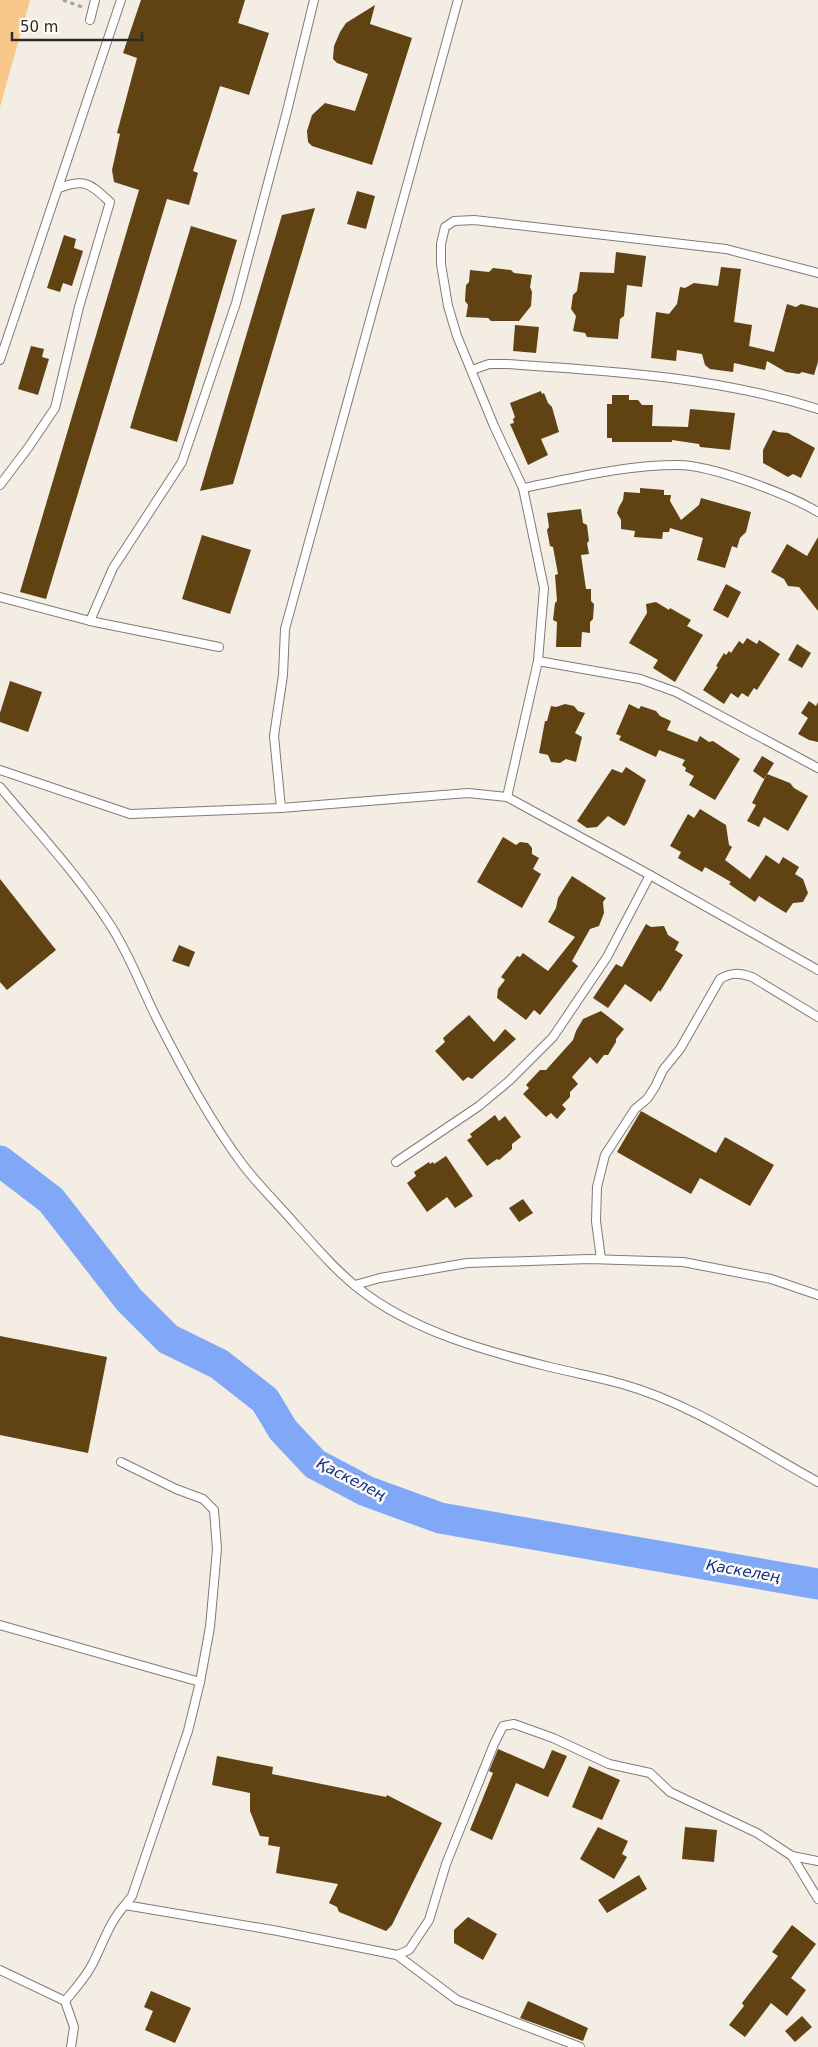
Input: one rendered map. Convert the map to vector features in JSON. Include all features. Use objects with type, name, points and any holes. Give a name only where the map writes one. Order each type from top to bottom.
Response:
[{"type":"lane","points":[[90,20],[95,0]]},
{"type":"lane","points":[[0,360],[121,0]]},
{"type":"lane","points":[[90,621],[113,568],[182,462],[236,302],[286,115],[314,0]]},
{"type":"lane","points":[[281,808],[274,736],[283,675],[285,629],[458,0]]},
{"type":"lane","points":[[0,485],[55,408],[79,308],[110,202],[92,186],[76,182],[59,188]]},
{"type":"lane","points":[[507,797],[538,661],[544,588],[523,488],[494,426],[457,336],[444,284],[441,244],[445,227],[454,221],[474,220],[726,249],[755,255],[818,273]]},
{"type":"lane","points":[[472,370],[489,364],[506,364],[684,378],[736,388],[818,409]]},
{"type":"lane","points":[[523,488],[607,471],[680,465],[718,472],[802,502],[818,512]]},
{"type":"lane","points":[[0,597],[90,621],[219,647]]},
{"type":"lane","points":[[538,661],[640,679],[676,692],[818,768]]},
{"type":"lane","points":[[0,770],[130,814],[281,808],[468,793],[507,797],[818,970]]},
{"type":"lane","points":[[0,787],[66,867],[109,924],[130,959],[156,1016],[177,1055],[241,1162],[329,1262],[355,1285],[388,1308],[431,1330],[549,1367],[622,1384],[669,1401],[717,1423],[818,1482]]},
{"type":"lane","points":[[396,1162],[479,1106],[508,1081],[552,1037],[607,957],[650,875]]},
{"type":"lane","points":[[601,1259],[596,1220],[597,1187],[605,1155],[635,1109],[647,1099],[663,1070],[680,1049],[720,979],[730,974],[740,973],[752,977],[818,1016]]},
{"type":"lane","points":[[355,1285],[380,1278],[467,1264],[601,1259],[683,1262],[771,1279],[818,1295]]},
{"type":"lane","points":[[65,2001],[82,1981],[92,1965],[116,1914],[132,1896],[188,1731],[200,1682],[210,1626],[217,1549],[214,1510],[203,1499],[176,1489],[121,1462]]},
{"type":"lane","points":[[0,1625],[200,1682]]},
{"type":"lane","points":[[397,1955],[409,1950],[428,1920],[446,1864],[503,1726],[514,1724],[553,1738],[609,1764],[650,1773],[670,1792],[757,1833],[792,1856],[818,1861]]},
{"type":"lane","points":[[792,1856],[818,1899]]},
{"type":"lane","points":[[125,1905],[278,1931],[397,1955],[457,2000],[580,2047]]},
{"type":"lane","points":[[0,1970],[65,2001],[74,2027],[71,2047]]},
{"type":"path","points":[[63,0],[92,10]]},
{"type":"shaded area","points":[[0,0],[30,0],[0,107]]},
{"type":"building","points":[[141,0],[245,0],[238,23],[269,33],[249,95],[220,86],[193,171],[198,173],[189,205],[167,199],[46,599],[20,592],[139,190],[114,182],[112,170],[120,134],[117,133],[137,58],[123,53]]},
{"type":"building","points":[[375,5],[370,24],[412,38],[372,165],[312,146],[308,142],[307,131],[312,115],[325,103],[355,111],[368,74],[337,63],[333,59],[334,46],[346,23]]},
{"type":"building","points":[[357,191],[375,196],[366,229],[347,224]]},
{"type":"building","points":[[315,208],[233,484],[200,491],[282,215]]},
{"type":"building","points":[[191,226],[237,240],[177,442],[130,428]]},
{"type":"building","points":[[64,235],[76,239],[74,248],[83,251],[72,286],[63,283],[60,292],[47,288]]},
{"type":"building","points":[[616,252],[646,256],[642,287],[627,285],[624,316],[620,319],[618,339],[587,337],[585,333],[573,331],[576,316],[571,309],[573,295],[577,291],[580,272],[614,273]]},
{"type":"building","points":[[721,267],[741,269],[734,322],[752,325],[749,346],[774,352],[787,304],[796,307],[801,304],[818,308],[818,362],[814,375],[802,372],[799,374],[786,372],[767,361],[765,370],[734,363],[733,372],[710,369],[705,365],[702,354],[677,350],[676,361],[651,358],[656,312],[669,314],[677,304],[680,287],[685,288],[694,283],[718,286]]},
{"type":"building","points":[[493,268],[532,275],[530,287],[532,292],[531,306],[519,321],[491,321],[488,318],[466,317],[468,305],[465,301],[466,285],[469,282],[470,270],[489,272]]},
{"type":"building","points":[[515,325],[539,327],[536,353],[513,351]]},
{"type":"building","points":[[31,346],[44,349],[42,357],[49,359],[38,395],[18,389]]},
{"type":"building","points":[[541,391],[552,407],[559,432],[541,439],[548,455],[528,465],[510,424],[514,423],[513,419],[515,417],[510,403]]},
{"type":"building","points":[[612,395],[629,395],[629,400],[638,400],[642,405],[653,405],[652,426],[688,427],[690,409],[735,413],[730,450],[700,447],[699,444],[672,440],[672,442],[612,442],[612,438],[607,438],[607,404],[612,404]]},
{"type":"building","points":[[773,430],[788,433],[815,448],[801,478],[793,474],[788,477],[763,463],[763,450]]},
{"type":"building","points":[[640,488],[664,490],[664,495],[671,495],[670,501],[681,520],[699,505],[701,498],[751,512],[746,532],[740,538],[737,548],[732,546],[725,568],[697,560],[703,538],[670,528],[669,532],[663,532],[662,539],[634,537],[635,531],[621,529],[621,520],[617,513],[623,500],[624,492],[640,493]]},
{"type":"building","points":[[581,509],[583,523],[587,525],[589,554],[581,555],[586,589],[591,589],[591,601],[594,604],[593,619],[590,622],[590,633],[582,632],[581,647],[556,647],[557,622],[553,620],[555,603],[557,601],[555,575],[558,574],[553,547],[550,546],[547,530],[549,527],[547,513]]},
{"type":"building","points":[[202,535],[251,550],[230,614],[182,599]]},
{"type":"building","points":[[818,537],[818,611],[799,587],[788,586],[784,579],[771,572],[787,544],[807,556]]},
{"type":"building","points":[[726,584],[741,592],[728,618],[713,610]]},
{"type":"building","points":[[656,602],[691,620],[687,626],[703,635],[675,682],[653,668],[658,660],[629,643],[647,613],[646,604]]},
{"type":"building","points":[[747,638],[757,644],[759,640],[780,654],[757,690],[754,688],[748,697],[742,693],[738,698],[731,693],[724,704],[703,690],[718,667],[716,666],[724,653],[726,655],[729,651],[731,653],[739,641],[743,644]]},
{"type":"building","points":[[797,644],[811,653],[802,668],[788,660]]},
{"type":"building","points":[[10,681],[42,692],[28,732],[0,722],[0,713]]},
{"type":"building","points":[[809,701],[816,706],[818,702],[818,742],[798,734],[808,718],[801,713]]},
{"type":"building","points":[[565,704],[574,706],[578,711],[585,713],[575,733],[582,737],[576,762],[566,759],[560,763],[551,762],[548,755],[539,753],[545,721],[547,721],[551,706],[556,707]]},
{"type":"building","points":[[629,704],[639,709],[641,706],[656,711],[660,716],[671,721],[667,730],[697,742],[700,736],[709,742],[713,741],[740,759],[715,800],[689,785],[694,776],[685,771],[686,768],[682,765],[685,760],[659,750],[656,757],[619,740],[621,736],[616,734]]},
{"type":"building","points":[[762,756],[774,763],[764,779],[753,771]]},
{"type":"building","points":[[626,767],[646,780],[627,823],[624,826],[608,816],[597,827],[587,828],[577,821],[612,769],[622,773]]},
{"type":"building","points":[[767,774],[790,783],[794,788],[808,796],[788,831],[764,817],[759,827],[747,821],[756,805],[752,803]]},
{"type":"building","points":[[700,809],[726,825],[729,845],[732,847],[725,860],[750,879],[766,855],[779,864],[783,857],[799,867],[795,874],[803,879],[808,893],[803,902],[793,903],[786,913],[759,896],[755,902],[729,884],[731,882],[705,867],[702,872],[678,858],[681,852],[670,846],[688,814],[694,818]]},
{"type":"building","points":[[503,837],[516,845],[520,842],[528,843],[532,848],[532,854],[539,858],[533,869],[541,874],[522,908],[477,882]]},
{"type":"building","points":[[572,876],[606,898],[603,902],[604,913],[599,926],[590,929],[572,961],[578,966],[540,1015],[534,1010],[526,1020],[497,998],[498,989],[505,980],[501,977],[517,956],[520,957],[523,953],[548,971],[575,937],[548,922],[556,908],[558,898]]},
{"type":"building","points":[[0,879],[56,950],[7,990],[0,982]]},
{"type":"building","points":[[646,924],[651,927],[664,926],[668,935],[679,942],[675,950],[683,955],[660,992],[659,990],[651,1002],[625,984],[608,1008],[593,998],[616,964],[622,967]]},
{"type":"building","points":[[179,945],[195,952],[189,967],[172,961]]},
{"type":"building","points":[[601,1011],[624,1029],[616,1039],[608,1055],[604,1055],[597,1064],[590,1057],[572,1077],[578,1084],[570,1092],[570,1097],[562,1105],[566,1109],[557,1119],[551,1113],[546,1117],[523,1094],[529,1088],[526,1085],[540,1070],[546,1070],[573,1040],[583,1019]]},
{"type":"building","points":[[469,1015],[494,1042],[505,1029],[516,1039],[472,1079],[468,1077],[463,1081],[435,1051],[445,1042],[443,1038]]},
{"type":"building","points":[[641,1111],[716,1153],[725,1137],[774,1165],[750,1206],[700,1178],[691,1194],[617,1152]]},
{"type":"building","points":[[495,1115],[499,1121],[505,1116],[521,1137],[512,1144],[512,1149],[499,1160],[497,1159],[487,1166],[467,1140],[472,1137],[470,1134]]},
{"type":"building","points":[[446,1156],[473,1196],[455,1208],[447,1197],[427,1212],[407,1183],[416,1176],[414,1172],[429,1162],[434,1164]]},
{"type":"building","points":[[523,1199],[533,1213],[519,1222],[509,1208]]},
{"type":"building","points":[[0,1336],[107,1357],[88,1453],[0,1435]]},
{"type":"building","points":[[498,1749],[544,1769],[552,1750],[567,1756],[548,1797],[516,1783],[492,1840],[470,1830],[493,1773],[489,1771]]},
{"type":"building","points":[[217,1756],[273,1767],[272,1774],[386,1797],[387,1795],[442,1823],[392,1925],[386,1931],[339,1912],[337,1907],[329,1903],[338,1884],[276,1873],[280,1847],[268,1845],[269,1837],[260,1836],[250,1811],[250,1793],[212,1785]]},
{"type":"building","points":[[589,1766],[620,1780],[602,1820],[572,1807]]},
{"type":"building","points":[[598,1827],[628,1841],[622,1854],[627,1857],[614,1879],[580,1859]]},
{"type":"building","points":[[685,1827],[717,1830],[714,1862],[682,1859]]},
{"type":"building","points":[[639,1875],[647,1889],[607,1913],[598,1900]]},
{"type":"building","points":[[468,1917],[497,1934],[483,1960],[454,1943],[454,1930]]},
{"type":"building","points":[[792,1925],[816,1944],[791,1978],[806,1990],[787,2016],[771,2003],[745,2037],[729,2025],[744,2006],[742,2003],[778,1956],[772,1952]]},
{"type":"building","points":[[151,1991],[191,2008],[175,2043],[145,2030],[153,2011],[144,2007]]},
{"type":"building","points":[[528,2001],[588,2028],[583,2041],[520,2018]]},
{"type":"building","points":[[802,2016],[812,2027],[795,2042],[785,2031]]},
{"type":"waterway","name":"Қаскелең","points":[[0,1161],[51,1200],[129,1300],[168,1339],[219,1364],[265,1400],[283,1430],[315,1464],[366,1491],[440,1518],[818,1584]]}]
